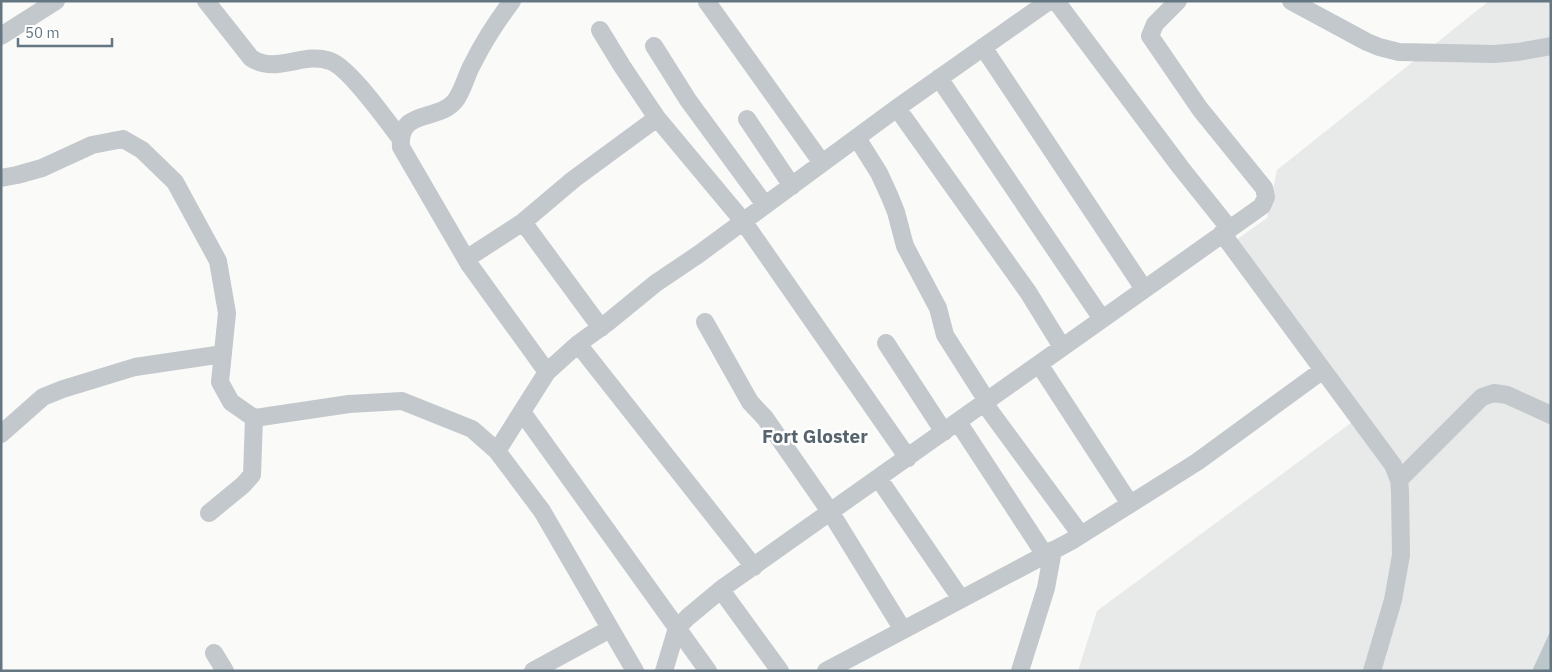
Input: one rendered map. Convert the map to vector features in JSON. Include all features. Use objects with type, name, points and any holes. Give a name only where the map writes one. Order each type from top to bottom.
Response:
[{"type":"street","points":[[1,36],[56,1]]},
{"type":"street","points":[[206,1],[251,58],[259,63],[274,65],[319,59],[330,60],[350,75],[400,138],[401,146],[466,259],[547,372]]},
{"type":"street","points":[[400,138],[409,122],[441,111],[456,100],[472,64],[498,20],[512,1]]},
{"type":"street","points":[[497,451],[547,372],[578,344],[656,284],[897,108],[1049,1]]},
{"type":"street","points":[[1056,1],[1181,168],[1323,370],[1393,465],[1399,480],[1401,556],[1393,600],[1372,671]]},
{"type":"street","points":[[664,671],[677,628],[688,616],[721,590],[1262,206],[1266,197],[1264,188],[1200,109],[1150,36],[1155,24],[1178,1]]},
{"type":"street","points":[[1290,1],[1367,42],[1399,52],[1494,54],[1551,46]]},
{"type":"street","points":[[707,2],[822,163]]},
{"type":"street","points":[[600,30],[657,118],[744,221],[908,458]]},
{"type":"street","points":[[654,46],[688,100],[765,206]]},
{"type":"street","points":[[983,47],[1144,289]]},
{"type":"street","points":[[939,78],[1102,319]]},
{"type":"street","points":[[897,108],[1028,292],[1062,347]]},
{"type":"street","points":[[466,259],[523,222],[574,179],[657,118]]},
{"type":"street","points":[[747,119],[792,186]]},
{"type":"street","points":[[856,138],[879,172],[896,212],[904,246],[938,308],[944,335],[986,402],[1081,535]]},
{"type":"street","points":[[3,174],[18,176],[42,168],[92,145],[123,139],[142,150],[175,182],[218,261],[227,313],[220,382],[231,402],[254,418],[349,404],[402,401],[472,430],[497,451],[542,512],[635,671]]},
{"type":"street","points":[[523,222],[601,328]]},
{"type":"street","points":[[705,322],[750,402],[776,435],[831,513],[903,630]]},
{"type":"street","points":[[886,342],[1049,553],[1046,588],[1020,671]]},
{"type":"street","points":[[578,344],[754,567]]},
{"type":"street","points":[[1,434],[43,397],[63,389],[135,367],[223,354]]},
{"type":"street","points":[[1039,364],[1130,504]]},
{"type":"street","points":[[826,671],[1081,535],[1197,462],[1323,370]]},
{"type":"street","points":[[1399,480],[1482,397],[1494,393],[1507,395],[1551,415]]},
{"type":"street","points":[[522,412],[708,671]]},
{"type":"street","points":[[209,513],[243,485],[252,475],[254,418]]},
{"type":"street","points":[[879,479],[961,600]]},
{"type":"street","points":[[721,590],[780,671]]},
{"type":"street","points":[[533,671],[610,629]]},
{"type":"street","points":[[214,653],[225,671]]},
{"type":"shaded area","points":[[1489,1],[1551,1],[1551,671],[1078,671],[1097,611],[1363,414],[1232,243],[1267,218],[1277,170]]},
{"type":"shaded area","points":[[1550,632],[1551,671],[1532,671]]},
{"type":"district","name":"Fort Gloster","points":[[815,436]]}]
